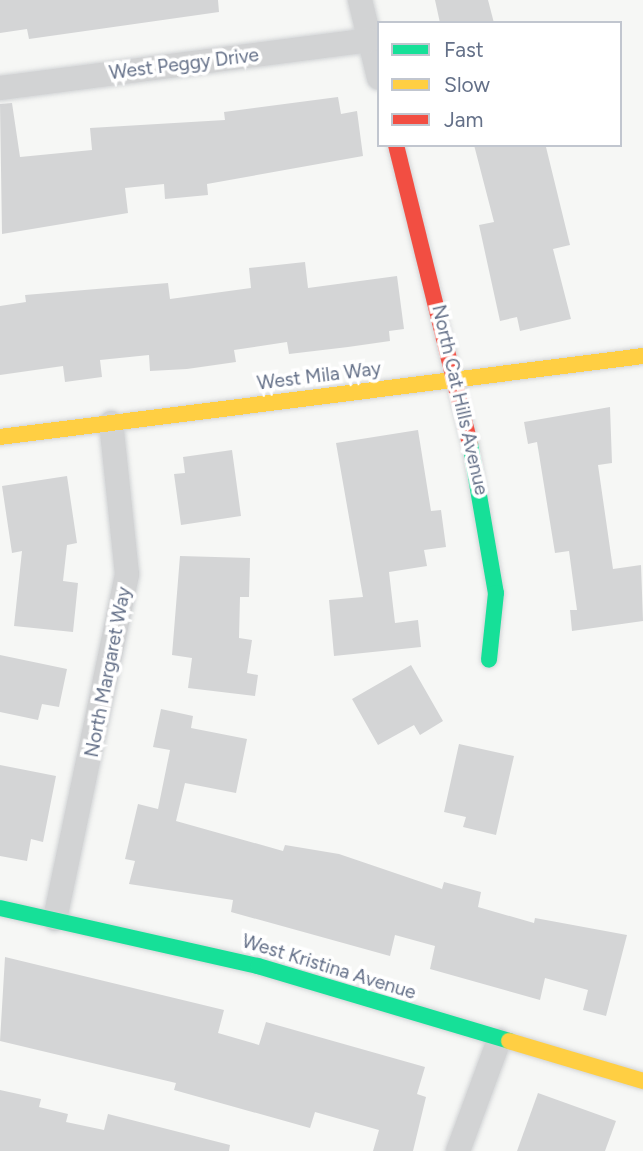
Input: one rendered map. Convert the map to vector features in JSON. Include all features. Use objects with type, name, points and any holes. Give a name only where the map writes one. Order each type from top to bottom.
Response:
[{"type":"street","points":[[360,0],[377,70]]},
{"type":"street","name":"West Peggy Drive","points":[[0,88],[369,40]]},
{"type":"street","name":"North Cat Hills Avenue","points":[[397,147],[458,380],[496,593],[489,660]]},
{"type":"street","name":"West Mila Way","points":[[0,438],[643,356]]},
{"type":"street","name":"North Margaret Way","points":[[55,919],[127,574],[111,423]]},
{"type":"street","name":"West Kristina Avenue","points":[[0,908],[258,966],[643,1081]]},
{"type":"street","points":[[458,1151],[499,1040]]},
{"type":"building","points":[[0,0],[218,0],[219,12],[29,39],[27,29],[0,33]]},
{"type":"building","points":[[435,0],[488,0],[493,21],[440,21]]},
{"type":"building","points":[[338,97],[341,114],[357,111],[363,156],[207,184],[208,195],[165,199],[164,184],[125,188],[128,213],[2,234],[0,104],[12,103],[20,157],[92,150],[90,128],[225,120],[224,112]]},
{"type":"building","points":[[475,147],[546,147],[570,245],[553,249],[571,319],[520,331],[517,317],[500,321],[479,225],[494,222]]},
{"type":"building","points":[[305,262],[308,288],[397,276],[404,329],[389,331],[390,341],[348,347],[289,354],[287,342],[234,350],[236,362],[187,369],[150,371],[149,355],[100,360],[102,377],[65,382],[63,366],[0,375],[0,306],[26,302],[25,295],[168,283],[170,299],[251,288],[249,268]]},
{"type":"building","points":[[610,407],[612,463],[598,465],[613,569],[641,565],[643,621],[572,631],[570,610],[577,610],[569,551],[555,553],[537,442],[528,444],[524,422]]},
{"type":"building","points":[[418,430],[431,511],[441,510],[446,547],[424,550],[427,566],[389,572],[395,623],[418,620],[421,647],[334,656],[329,600],[363,597],[336,443]]},
{"type":"building","points":[[232,450],[241,516],[181,525],[174,474],[185,473],[183,457]]},
{"type":"building","points":[[67,476],[77,543],[67,545],[63,581],[78,583],[73,632],[14,626],[22,551],[12,553],[2,486]]},
{"type":"building","points":[[180,556],[250,558],[249,597],[240,597],[239,638],[252,640],[247,673],[258,675],[255,696],[188,688],[192,658],[172,655]]},
{"type":"building","points":[[0,655],[67,669],[59,707],[42,704],[38,720],[0,712]]},
{"type":"building","points":[[411,665],[443,721],[420,735],[414,725],[378,745],[352,699]]},
{"type":"building","points":[[161,709],[193,716],[191,728],[247,739],[236,793],[185,783],[176,821],[283,851],[285,845],[339,854],[442,889],[444,882],[481,892],[478,907],[534,923],[535,918],[627,935],[606,1016],[583,1010],[588,990],[545,978],[540,1000],[430,969],[435,946],[395,935],[390,956],[231,912],[233,900],[129,884],[135,861],[125,859],[138,804],[158,809],[170,750],[153,747]]},
{"type":"building","points":[[459,744],[514,756],[496,835],[463,827],[466,817],[444,812]]},
{"type":"building","points":[[0,765],[56,776],[43,842],[31,839],[27,861],[0,856]]},
{"type":"building","points":[[5,957],[224,1010],[218,1033],[259,1045],[266,1022],[425,1067],[417,1094],[426,1097],[413,1151],[373,1151],[379,1130],[315,1112],[310,1128],[174,1090],[176,1083],[0,1041]]},
{"type":"building","points":[[0,1090],[41,1099],[39,1107],[68,1114],[66,1122],[104,1130],[108,1114],[230,1145],[229,1151],[0,1151]]},
{"type":"building","points":[[538,1093],[616,1121],[605,1151],[517,1151]]},
{"type":"traffic: fast","points":[[470,443],[496,593],[489,660]]},
{"type":"traffic: fast","points":[[0,908],[258,966],[509,1041]]},
{"type":"traffic: slow","points":[[0,437],[643,356]]},
{"type":"traffic: slow","points":[[509,1041],[643,1081]]},
{"type":"traffic: jam","points":[[396,147],[470,443]]}]
